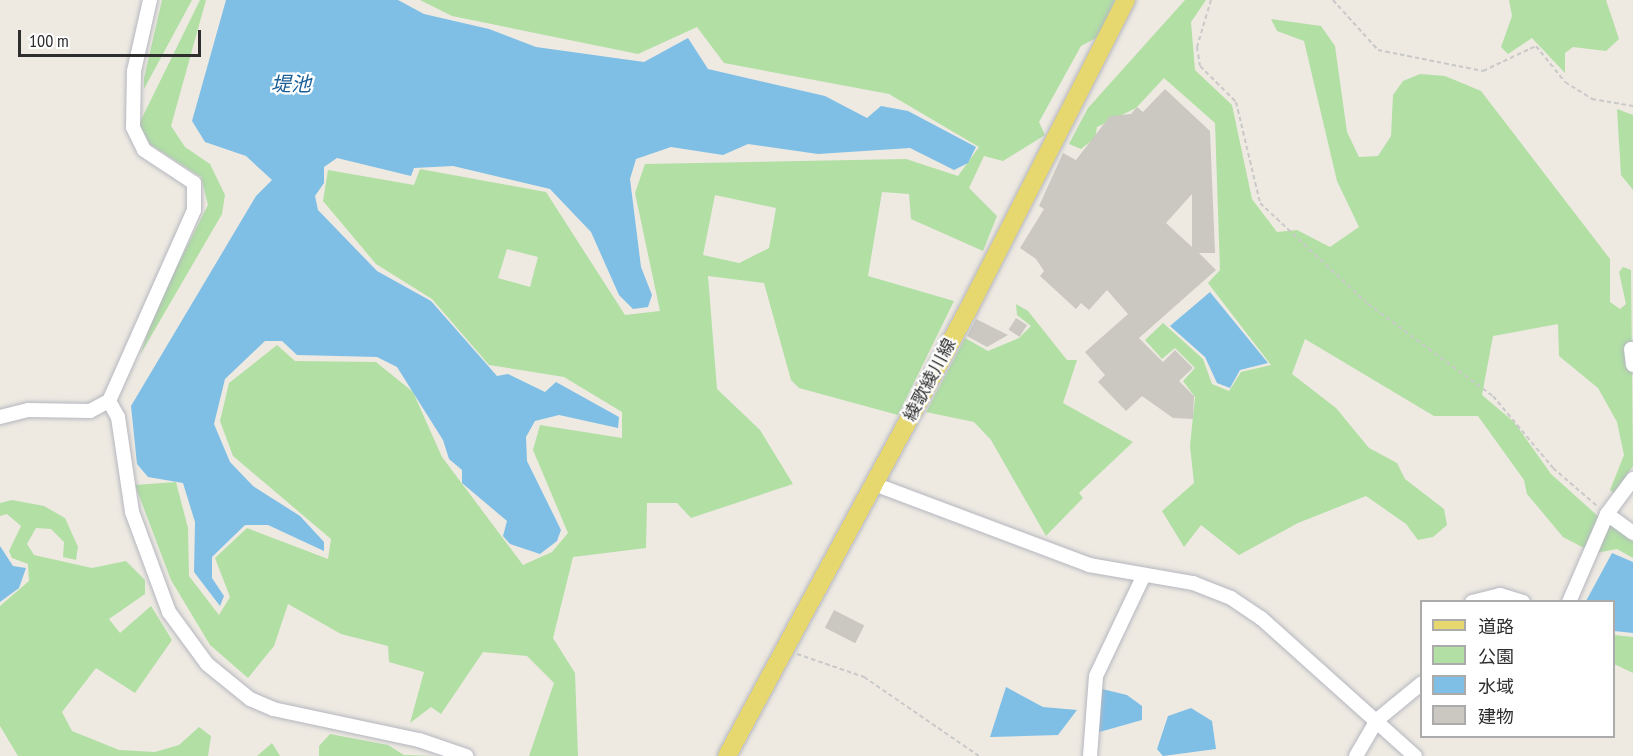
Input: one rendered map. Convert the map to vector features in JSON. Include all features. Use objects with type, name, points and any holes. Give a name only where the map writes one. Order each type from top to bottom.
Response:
[{"type":"main road","name":"綾歌綾川線","points":[[728,756],[874,484],[1125,0]]},
{"type":"street","points":[[0,417],[28,410],[90,411],[109,401],[196,198],[194,183],[144,150],[133,127],[134,70],[150,0]]},
{"type":"street","points":[[1631,349],[1633,365]]},
{"type":"street","points":[[109,401],[118,417],[132,512],[169,612],[207,664],[236,690],[273,709],[419,740],[466,756]]},
{"type":"street","points":[[1570,600],[1606,514],[1633,478]]},
{"type":"street","points":[[874,484],[1089,565],[1193,584],[1247,607],[1415,756]]},
{"type":"street","points":[[1606,514],[1633,533]]},
{"type":"street","points":[[1090,756],[1096,676],[1144,576]]},
{"type":"street","points":[[1480,600],[1500,595],[1516,600]]},
{"type":"street","points":[[1356,756],[1377,720],[1420,685]]},
{"type":"path","points":[[1211,0],[1197,47],[1200,66],[1236,102],[1260,203],[1368,304],[1493,396],[1552,468],[1606,514]]},
{"type":"path","points":[[1333,0],[1378,50],[1483,71],[1536,46],[1565,82],[1592,99],[1633,106]]},
{"type":"path","points":[[783,650],[864,677],[980,756]]},
{"type":"green space","points":[[162,0],[192,0],[144,89],[144,78]]},
{"type":"green space","points":[[200,0],[206,0],[171,126],[185,147],[210,164],[225,195],[222,214],[140,355],[159,302],[208,205],[201,177],[150,144],[139,124]]},
{"type":"green space","points":[[420,0],[1115,0],[1098,37],[1081,46],[1039,122],[1045,135],[1003,161],[984,156],[969,188],[997,216],[983,251],[911,219],[909,194],[882,192],[868,276],[954,301],[898,415],[799,388],[791,380],[764,283],[708,276],[717,389],[760,430],[793,484],[691,518],[677,503],[647,503],[646,548],[573,557],[553,638],[575,673],[578,756],[529,756],[554,683],[527,656],[483,652],[441,714],[431,707],[410,723],[424,672],[389,662],[388,646],[341,634],[288,604],[274,646],[248,678],[210,645],[171,580],[135,485],[176,482],[188,528],[189,576],[219,615],[230,597],[215,558],[247,528],[328,559],[331,539],[233,456],[220,421],[229,383],[277,345],[295,361],[376,362],[413,392],[442,457],[523,565],[552,552],[568,533],[533,450],[540,425],[622,438],[622,412],[564,377],[489,365],[432,299],[376,264],[323,201],[328,170],[414,185],[420,169],[546,192],[625,315],[660,311],[635,193],[645,164],[906,159],[958,176],[979,147],[889,94],[724,63],[697,27],[638,54],[452,16]],"holes":[[[715,195],[776,208],[769,248],[739,263],[703,255]],[[507,249],[538,257],[530,287],[498,278]]]},
{"type":"green space","points":[[1185,0],[1206,0],[1191,22],[1195,70],[1232,105],[1252,199],[1277,232],[1297,230],[1330,247],[1359,227],[1337,181],[1304,41],[1277,31],[1271,19],[1321,26],[1335,46],[1347,132],[1359,157],[1378,156],[1391,136],[1393,95],[1403,81],[1420,74],[1445,76],[1481,91],[1610,259],[1610,302],[1620,309],[1626,304],[1619,272],[1623,267],[1631,270],[1633,466],[1614,493],[1610,490],[1624,455],[1617,422],[1598,388],[1559,356],[1558,324],[1493,336],[1482,395],[1514,422],[1551,474],[1600,518],[1586,549],[1563,537],[1527,494],[1524,480],[1478,416],[1434,416],[1305,339],[1292,374],[1336,408],[1369,448],[1397,463],[1405,479],[1444,509],[1447,525],[1433,537],[1418,540],[1406,524],[1366,496],[1298,523],[1239,555],[1201,525],[1184,547],[1162,511],[1194,483],[1190,446],[1195,397],[1183,381],[1195,368],[1175,348],[1162,359],[1145,340],[1163,323],[1203,359],[1212,384],[1229,391],[1241,372],[1271,365],[1208,283],[1220,270],[1215,123],[1164,78],[1136,108],[1097,127],[1095,138],[1081,149],[1069,144],[1088,108]]},
{"type":"green space","points":[[1509,0],[1606,0],[1619,39],[1606,51],[1573,47],[1565,53],[1565,73],[1532,38],[1508,54],[1501,47],[1512,16]]},
{"type":"green space","points":[[1617,109],[1633,115],[1633,190],[1621,175]]},
{"type":"green space","points":[[1016,304],[1028,311],[1067,360],[1077,360],[1063,403],[1133,442],[1079,493],[1083,498],[1046,536],[991,440],[974,422],[926,412],[965,338],[988,351],[1019,338],[1031,326],[1017,315]]},
{"type":"green space","points":[[12,500],[44,506],[65,518],[78,547],[76,560],[63,557],[64,542],[51,529],[36,528],[27,544],[34,555],[92,568],[126,561],[145,580],[145,594],[109,619],[120,633],[151,606],[172,640],[135,693],[96,668],[62,712],[72,731],[119,750],[155,752],[179,745],[199,727],[211,736],[208,756],[18,756],[0,726],[0,606],[29,581],[28,564],[12,558],[9,551],[21,526],[7,514],[0,516],[0,503]]},
{"type":"green space","points":[[1610,522],[1633,542],[1633,558],[1617,549],[1596,553]]},
{"type":"green space","points":[[1615,635],[1633,637],[1633,673],[1615,664]]},
{"type":"green space","points":[[330,734],[388,745],[404,755],[437,756],[319,756],[319,746]]},
{"type":"green space","points":[[272,743],[280,756],[257,756]]},
{"type":"water","name":"堤池","points":[[226,0],[398,0],[424,14],[489,29],[536,47],[644,62],[688,38],[708,69],[825,96],[867,118],[881,106],[908,111],[976,147],[968,163],[954,170],[910,148],[818,154],[748,144],[723,155],[671,147],[636,159],[630,179],[641,267],[652,295],[648,307],[633,309],[619,295],[591,232],[550,189],[453,166],[414,168],[411,176],[337,158],[324,167],[324,183],[315,196],[318,210],[377,271],[431,301],[497,376],[508,374],[545,392],[556,382],[619,417],[618,428],[559,415],[535,421],[526,437],[527,461],[561,530],[557,541],[540,554],[510,544],[503,536],[507,521],[462,483],[462,470],[449,459],[443,440],[397,367],[377,357],[297,355],[282,341],[265,341],[225,379],[214,424],[230,462],[253,486],[300,516],[324,542],[324,551],[268,525],[245,525],[212,557],[212,578],[224,596],[220,606],[194,572],[195,522],[183,483],[148,477],[137,464],[131,406],[256,196],[272,180],[246,156],[205,142],[192,121]]},
{"type":"water","points":[[1210,292],[1268,363],[1240,370],[1230,388],[1217,383],[1205,357],[1170,326]]},
{"type":"water","points":[[0,546],[13,566],[26,568],[19,588],[0,602]]},
{"type":"water","points":[[1612,553],[1633,562],[1633,633],[1615,631],[1615,600],[1587,600]]},
{"type":"water","points":[[1006,687],[1043,707],[1077,710],[1058,735],[990,737]]},
{"type":"water","points":[[1102,689],[1127,695],[1142,706],[1142,720],[1096,733]]},
{"type":"water","points":[[1191,708],[1212,721],[1216,749],[1163,756],[1157,749],[1168,716]]},
{"type":"building","points":[[1165,89],[1210,131],[1215,253],[1199,253],[1216,270],[1139,338],[1163,362],[1175,350],[1193,368],[1179,381],[1194,396],[1193,419],[1173,418],[1142,396],[1126,411],[1098,382],[1105,375],[1085,352],[1128,314],[1107,290],[1089,310],[1081,303],[1076,309],[1040,276],[1044,271],[1036,259],[1020,248],[1044,209],[1039,206],[1063,153],[1076,160],[1110,116],[1131,114],[1137,107],[1143,112]],"holes":[[[1192,194],[1192,247],[1166,223]]]},
{"type":"building","points":[[1016,318],[1027,325],[1020,337],[1009,330]]},
{"type":"building","points":[[976,319],[1008,335],[987,347],[967,336]]},
{"type":"building","points":[[834,610],[864,625],[855,643],[825,628]]}]
